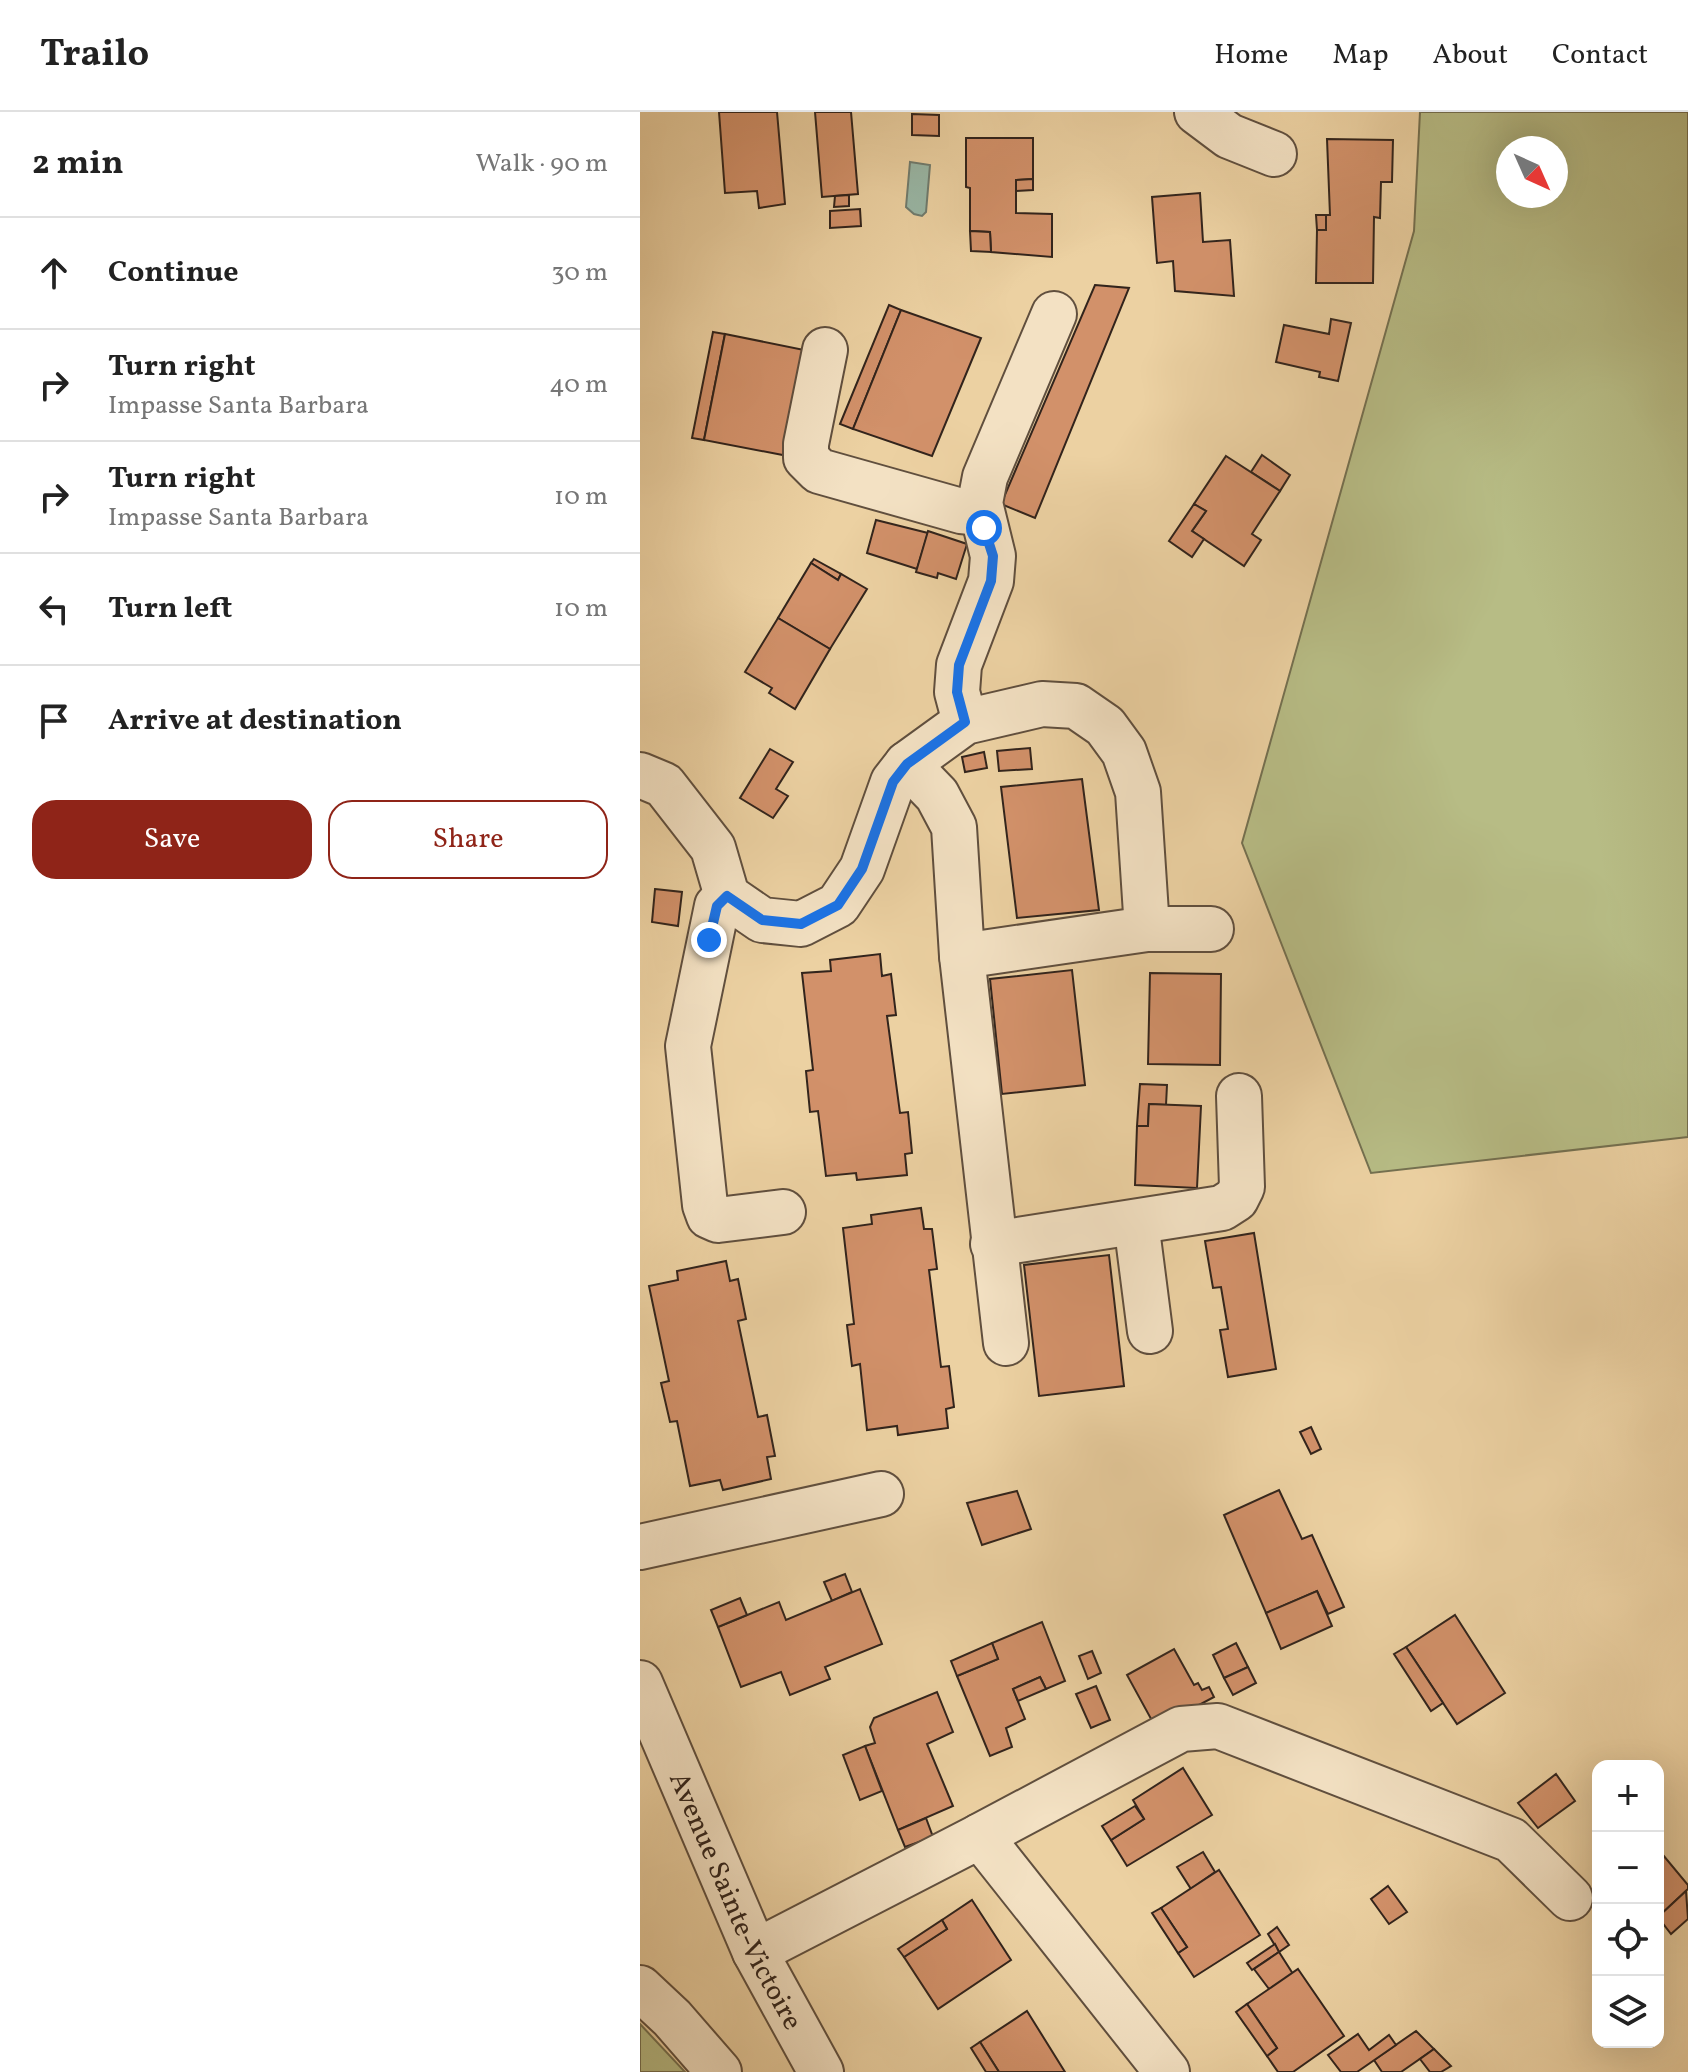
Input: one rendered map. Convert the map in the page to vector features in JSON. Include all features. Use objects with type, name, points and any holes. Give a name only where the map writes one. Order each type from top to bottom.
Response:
[{"type":"street","points":[[1197,112],[1229,136],[1274,154]]},
{"type":"street","points":[[965,722],[957,692],[959,665],[991,581],[993,556],[980,503],[985,477],[1054,314]]},
{"type":"street","points":[[825,350],[806,444],[806,458],[819,471],[961,511],[981,513]]},
{"type":"street","points":[[640,775],[664,785],[713,848],[727,896],[762,920],[801,924],[838,905],[862,869],[893,782],[907,764],[965,722],[1042,704],[1076,706],[1105,726],[1124,752],[1138,792],[1147,929]]},
{"type":"street","points":[[907,764],[937,795],[954,827],[962,956],[1006,1343]]},
{"type":"street","points":[[727,896],[717,906],[688,1046],[705,1205],[709,1216],[718,1220],[783,1212]]},
{"type":"street","points":[[962,956],[1147,929],[1211,929]]},
{"type":"street","points":[[993,1244],[1222,1208],[1236,1199],[1242,1187],[1239,1096]]},
{"type":"street","points":[[1136,1222],[1150,1331]]},
{"type":"street","points":[[640,1547],[881,1494]]},
{"type":"street","name":"Avenue Sainte-Victoire","points":[[640,1683],[755,1952],[821,2072]]},
{"type":"street","points":[[755,1952],[1181,1729],[1218,1726],[1511,1840],[1570,1898]]},
{"type":"street","points":[[980,1836],[1167,2072]]},
{"type":"street","points":[[640,1988],[672,2018],[719,2072]]},
{"type":"green space","points":[[1420,112],[1688,112],[1688,1137],[1371,1173],[1242,843],[1414,231]]},
{"type":"green space","points":[[640,2024],[685,2072],[640,2072]]},
{"type":"shaded area","points":[[910,162],[930,165],[926,212],[922,216],[906,207]]},
{"type":"building","points":[[719,112],[777,112],[785,204],[759,208],[757,191],[725,193]]},
{"type":"building","points":[[815,112],[851,112],[858,194],[822,197]]},
{"type":"building","points":[[912,114],[939,115],[939,136],[912,135]]},
{"type":"building","points":[[966,138],[1033,138],[1033,179],[1016,180],[1016,213],[1052,214],[1052,257],[991,252],[990,232],[970,231]]},
{"type":"building","points":[[1327,139],[1393,140],[1392,182],[1381,182],[1380,218],[1374,217],[1373,283],[1316,283],[1317,230],[1326,230],[1326,215],[1330,215]]},
{"type":"building","points":[[1033,179],[1033,190],[1016,191],[1016,180]]},
{"type":"building","points":[[1200,193],[1203,242],[1230,240],[1234,296],[1175,291],[1173,261],[1157,263],[1152,197]]},
{"type":"building","points":[[849,195],[849,206],[834,207],[835,196]]},
{"type":"building","points":[[860,209],[861,226],[830,228],[830,211]]},
{"type":"building","points":[[1316,215],[1326,215],[1326,230],[1317,230]]},
{"type":"building","points":[[970,231],[990,232],[991,252],[971,251]]},
{"type":"building","points":[[1095,285],[1129,288],[1035,518],[1001,504]]},
{"type":"building","points":[[889,305],[901,310],[853,429],[840,424]]},
{"type":"building","points":[[901,310],[981,338],[932,456],[853,429]]},
{"type":"building","points":[[1331,319],[1351,323],[1338,381],[1319,377],[1320,372],[1276,362],[1284,325],[1329,334]]},
{"type":"building","points":[[713,332],[725,334],[704,440],[692,438]]},
{"type":"building","points":[[725,334],[809,351],[788,456],[704,440]]},
{"type":"building","points":[[1262,455],[1290,475],[1280,491],[1251,472]]},
{"type":"building","points":[[1226,456],[1280,491],[1252,534],[1261,540],[1244,566],[1192,531],[1206,511],[1194,504]]},
{"type":"building","points":[[1194,504],[1206,511],[1192,531],[1204,539],[1192,557],[1169,541]]},
{"type":"building","points":[[876,520],[928,533],[917,569],[867,553]]},
{"type":"building","points":[[928,531],[967,544],[956,579],[938,573],[937,578],[916,572]]},
{"type":"building","points":[[814,559],[841,574],[838,580],[811,563]]},
{"type":"building","points":[[811,563],[838,580],[841,574],[867,589],[830,649],[778,618]]},
{"type":"building","points":[[778,618],[830,649],[795,709],[769,693],[772,688],[745,672]]},
{"type":"building","points":[[1030,748],[1032,769],[999,771],[997,751]]},
{"type":"building","points":[[770,749],[793,762],[776,789],[788,796],[773,818],[740,798]]},
{"type":"building","points":[[984,752],[987,768],[965,772],[962,757]]},
{"type":"building","points":[[1082,779],[1099,910],[1017,918],[1001,787]]},
{"type":"building","points":[[655,889],[682,892],[678,926],[652,922]]},
{"type":"building","points":[[880,954],[882,976],[891,974],[896,1015],[887,1016],[900,1113],[908,1112],[912,1153],[905,1154],[907,1175],[857,1180],[856,1173],[826,1176],[818,1111],[810,1112],[806,1071],[813,1070],[802,973],[831,971],[830,960]]},
{"type":"building","points":[[1072,970],[1085,1085],[1002,1094],[990,979]]},
{"type":"building","points":[[1150,973],[1221,974],[1220,1065],[1148,1064]]},
{"type":"building","points":[[1140,1084],[1167,1085],[1166,1105],[1149,1104],[1148,1126],[1137,1126]]},
{"type":"building","points":[[1149,1104],[1201,1106],[1197,1188],[1135,1185],[1137,1126],[1148,1126]]},
{"type":"building","points":[[921,1208],[924,1229],[932,1229],[937,1269],[929,1270],[941,1367],[949,1366],[954,1407],[946,1409],[948,1428],[898,1435],[897,1426],[867,1430],[860,1364],[852,1366],[847,1325],[854,1324],[843,1228],[872,1224],[871,1215]]},
{"type":"building","points":[[1254,1233],[1276,1369],[1228,1377],[1220,1330],[1228,1329],[1221,1287],[1213,1288],[1205,1241]]},
{"type":"building","points":[[1109,1255],[1124,1386],[1039,1396],[1024,1265]]},
{"type":"building","points":[[726,1261],[730,1281],[738,1279],[746,1319],[738,1321],[758,1417],[767,1415],[775,1456],[767,1457],[771,1479],[723,1490],[720,1480],[690,1486],[677,1421],[670,1422],[661,1383],[669,1381],[649,1286],[678,1280],[677,1271]]},
{"type":"building","points":[[1311,1427],[1321,1449],[1311,1454],[1300,1432]]},
{"type":"building","points":[[1279,1490],[1302,1539],[1312,1535],[1344,1607],[1328,1614],[1317,1591],[1266,1613],[1224,1515]]},
{"type":"building","points":[[1017,1491],[1031,1529],[982,1545],[967,1503]]},
{"type":"building","points":[[845,1574],[852,1592],[832,1601],[824,1582]]},
{"type":"building","points":[[860,1589],[882,1644],[825,1667],[830,1679],[790,1695],[781,1672],[741,1687],[718,1627],[779,1602],[786,1620]]},
{"type":"building","points":[[1317,1591],[1332,1626],[1281,1649],[1266,1613]]},
{"type":"building","points":[[740,1598],[747,1615],[718,1627],[711,1610]]},
{"type":"building","points":[[1455,1615],[1505,1693],[1457,1724],[1406,1647]]},
{"type":"building","points":[[1042,1622],[1065,1681],[1046,1689],[1040,1677],[1013,1689],[1025,1719],[1006,1728],[1012,1747],[990,1756],[957,1676],[998,1659],[992,1643]]},
{"type":"building","points":[[992,1643],[998,1659],[957,1676],[951,1661]]},
{"type":"building","points":[[1236,1643],[1248,1667],[1224,1678],[1213,1655]]},
{"type":"building","points":[[1406,1647],[1443,1703],[1431,1711],[1394,1654]]},
{"type":"building","points":[[1174,1649],[1194,1685],[1198,1683],[1202,1690],[1209,1687],[1214,1697],[1156,1728],[1127,1675]]},
{"type":"building","points":[[1092,1651],[1101,1673],[1088,1679],[1079,1656]]},
{"type":"building","points":[[1248,1667],[1256,1683],[1233,1695],[1224,1678]]},
{"type":"building","points":[[1040,1677],[1046,1689],[1018,1701],[1013,1689]]},
{"type":"building","points":[[1096,1686],[1110,1720],[1091,1728],[1076,1694]]},
{"type":"building","points":[[937,1692],[953,1732],[927,1744],[953,1806],[898,1830],[865,1746],[875,1743],[870,1727],[874,1718]]},
{"type":"building","points":[[865,1746],[882,1791],[860,1800],[843,1755]]},
{"type":"building","points":[[1183,1768],[1212,1815],[1127,1866],[1111,1840],[1144,1819],[1133,1800]]},
{"type":"building","points":[[1556,1774],[1575,1801],[1538,1828],[1518,1803]]},
{"type":"building","points":[[1135,1806],[1144,1819],[1111,1840],[1102,1826]]},
{"type":"building","points":[[926,1818],[933,1837],[905,1847],[898,1830]]},
{"type":"building","points":[[1203,1852],[1215,1872],[1191,1889],[1177,1867]]},
{"type":"building","points":[[1664,1856],[1688,1885],[1688,1889],[1664,1911]]},
{"type":"building","points":[[1219,1870],[1260,1935],[1194,1977],[1178,1953],[1187,1947],[1161,1908]]},
{"type":"building","points":[[1388,1886],[1407,1912],[1389,1924],[1371,1899]]},
{"type":"building","points":[[1686,1891],[1688,1919],[1671,1934],[1664,1925],[1664,1911]]},
{"type":"building","points":[[972,1900],[1011,1960],[938,2009],[904,1957],[947,1929],[942,1920]]},
{"type":"building","points":[[1161,1908],[1187,1947],[1178,1953],[1152,1913]]},
{"type":"building","points":[[942,1920],[947,1929],[904,1957],[898,1949]]},
{"type":"building","points":[[1277,1927],[1289,1945],[1279,1952],[1268,1934]]},
{"type":"building","points":[[1275,1944],[1279,1952],[1252,1970],[1247,1963]]},
{"type":"building","points":[[1279,1952],[1293,1974],[1269,1989],[1254,1969]]},
{"type":"building","points":[[1298,1969],[1344,2036],[1293,2072],[1278,2072],[1267,2056],[1277,2048],[1247,2004]]},
{"type":"building","points":[[1247,2004],[1277,2048],[1267,2056],[1236,2012]]},
{"type":"building","points":[[1027,2011],[1065,2072],[999,2072],[980,2042]]},
{"type":"building","points":[[1416,2031],[1434,2049],[1401,2072],[1382,2072],[1374,2060]]},
{"type":"building","points":[[1358,2034],[1369,2050],[1389,2035],[1396,2045],[1357,2072],[1341,2072],[1328,2055]]},
{"type":"building","points":[[980,2042],[999,2072],[986,2072],[971,2048]]},
{"type":"building","points":[[1434,2049],[1451,2066],[1441,2072],[1430,2072],[1420,2059]]},
{"type":"route","points":[[709,940],[717,906],[727,896],[762,920],[801,924],[838,905],[862,869],[893,782],[907,764],[965,722],[957,692],[959,665],[991,581],[993,556],[984,528]]}]
